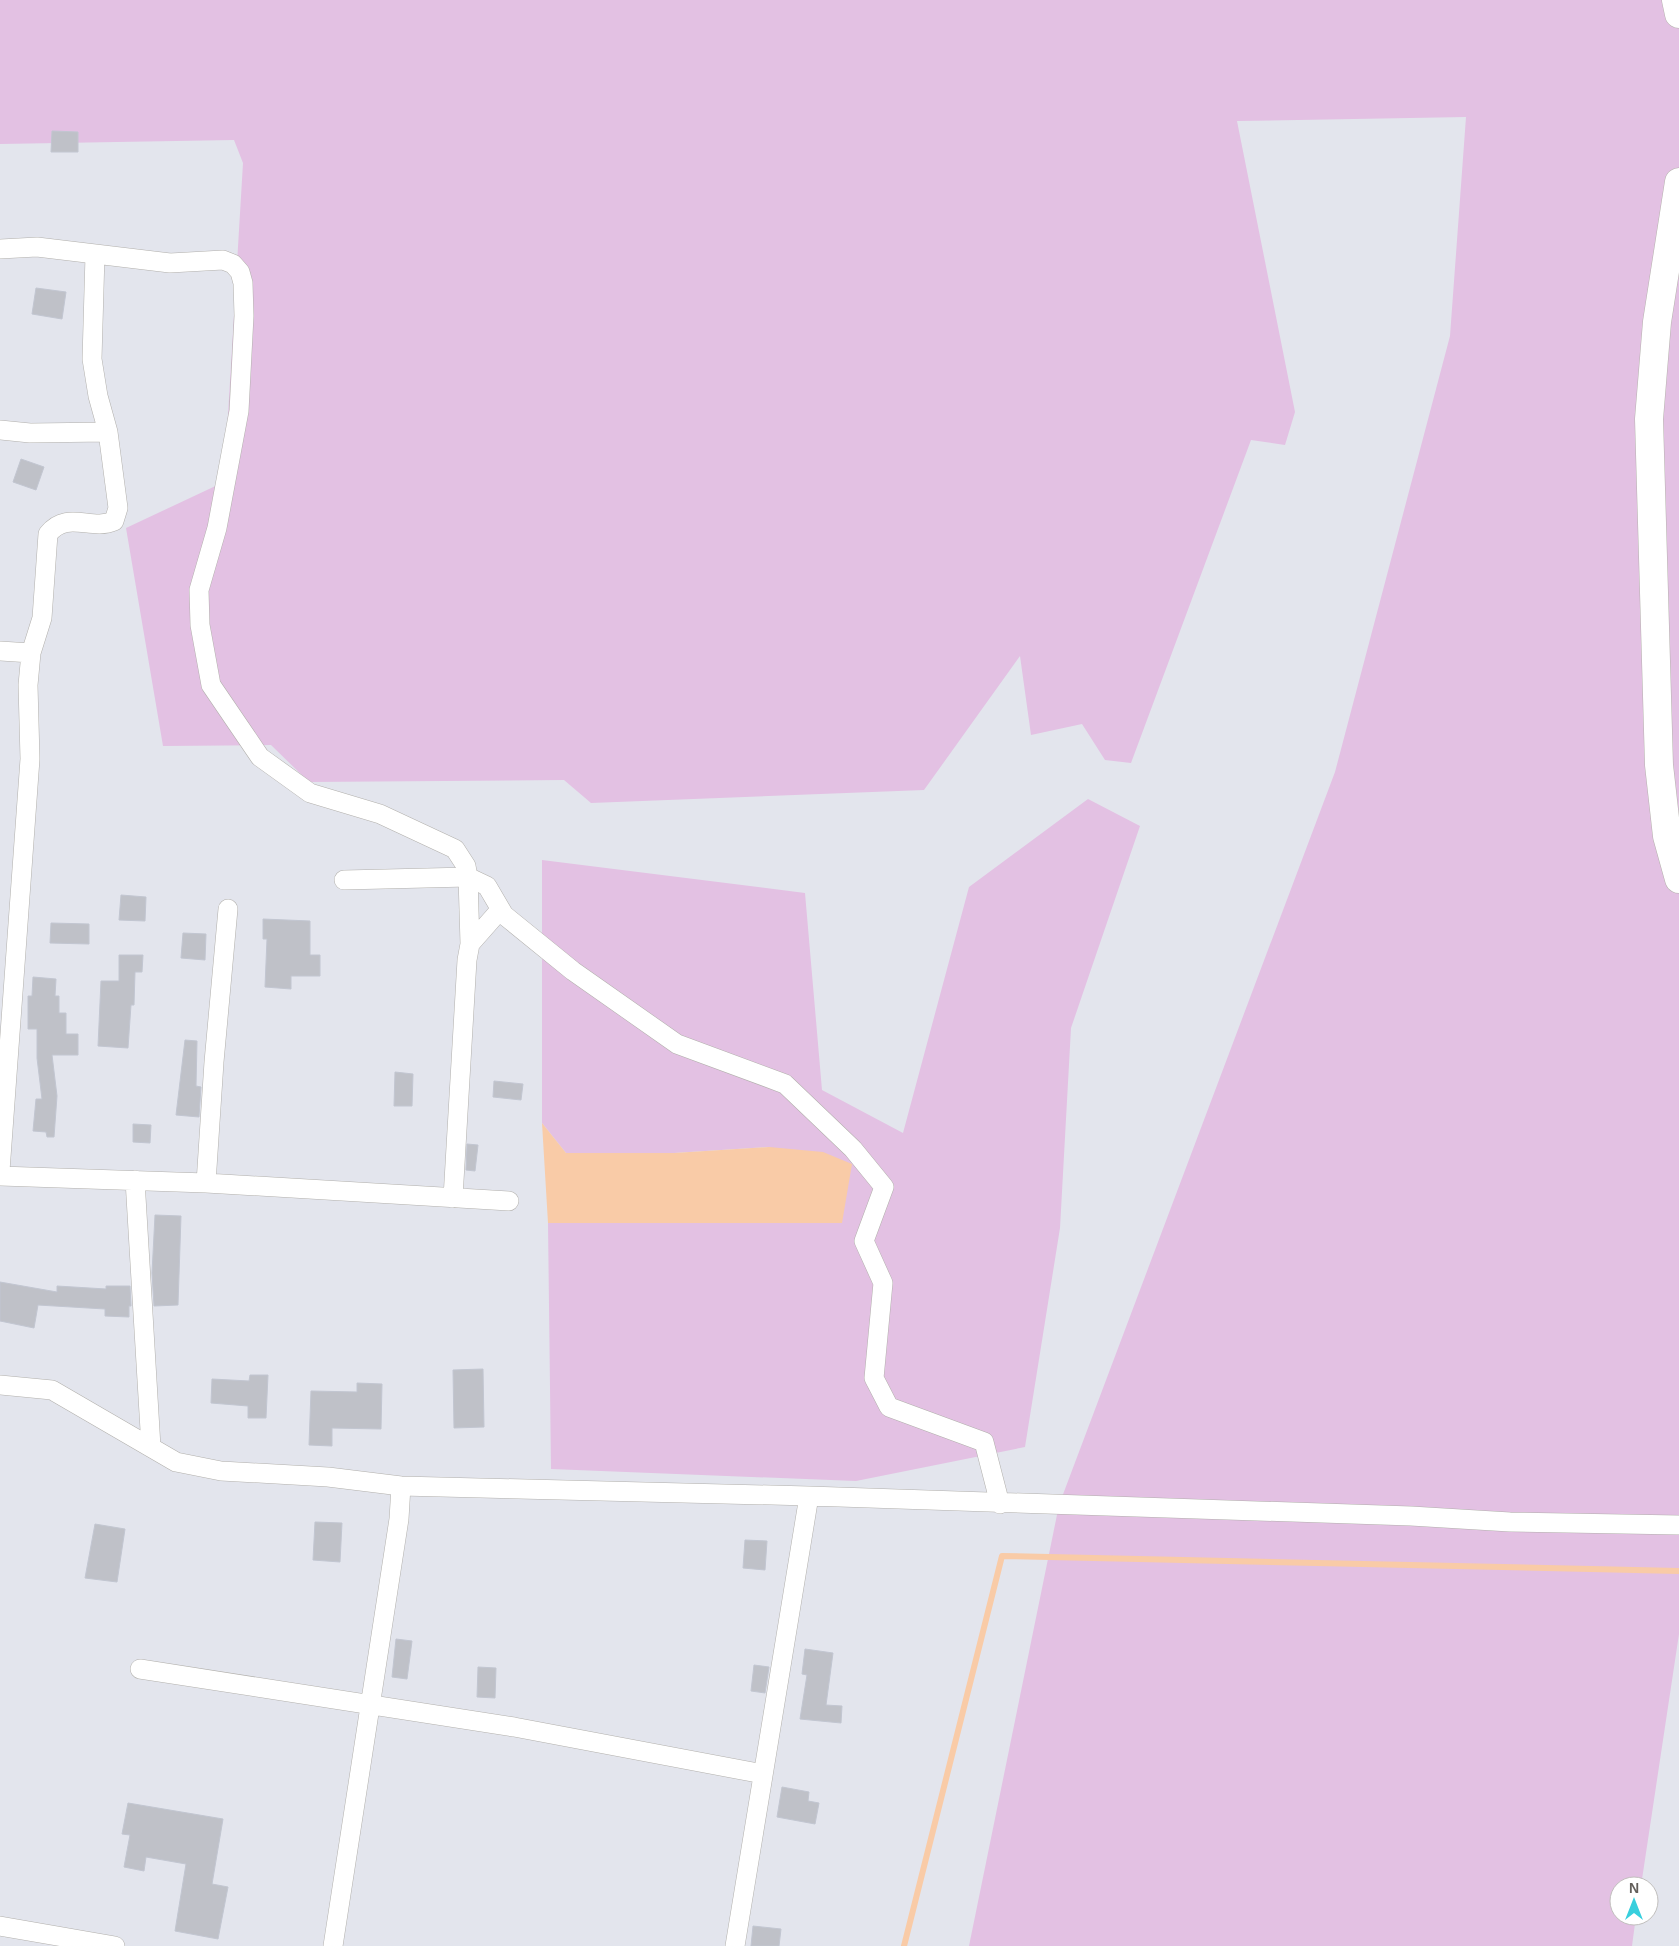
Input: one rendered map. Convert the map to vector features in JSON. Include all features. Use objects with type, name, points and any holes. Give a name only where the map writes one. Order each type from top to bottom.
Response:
[{"type":"main road","points":[[1676,0],[1679,14]]},
{"type":"main road","points":[[1679,182],[1657,322],[1649,418],[1659,765],[1667,836],[1679,879]]},
{"type":"street","points":[[0,249],[36,247],[170,263],[223,260],[233,264],[240,272],[243,283],[244,316],[239,410],[217,528],[199,590],[200,625],[211,685],[260,757],[310,793],[380,814],[455,849],[466,866],[470,944],[453,1198]]},
{"type":"street","points":[[0,1171],[30,759],[28,686],[31,653],[42,618],[48,534],[55,526],[68,522],[106,524],[114,520],[118,508],[108,432],[98,396],[92,358],[95,255]]},
{"type":"street","points":[[0,430],[30,433],[108,432]]},
{"type":"street","points":[[0,651],[31,653]]},
{"type":"street","points":[[344,880],[468,877],[487,886],[500,910],[574,971],[676,1044],[786,1084],[853,1149],[884,1187],[864,1241],[883,1283],[874,1378],[889,1406],[984,1442],[1000,1504]]},
{"type":"street","points":[[206,1183],[214,1062],[228,909]]},
{"type":"street","points":[[470,944],[500,910]]},
{"type":"street","points":[[0,1176],[206,1183],[509,1201]]},
{"type":"street","points":[[135,1180],[151,1447]]},
{"type":"street","points":[[0,1386],[52,1390],[176,1462],[221,1471],[328,1477],[401,1486],[809,1496],[1000,1504],[1401,1516],[1510,1522],[1679,1525]]},
{"type":"street","points":[[332,1946],[399,1519],[401,1486]]},
{"type":"street","points":[[735,1946],[809,1496]]},
{"type":"street","points":[[140,1669],[514,1727],[763,1774]]},
{"type":"street","points":[[0,1926],[115,1946]]},
{"type":"shaded area","points":[[0,0],[1679,0],[1679,1634],[1643,1876],[1609,1876],[1609,1926],[1635,1926],[1632,1946],[969,1946],[1059,1505],[1335,772],[1450,336],[1466,117],[1237,121],[1295,412],[1285,445],[1251,440],[1131,763],[1105,760],[1082,724],[1031,735],[1020,656],[924,790],[591,803],[564,780],[309,782],[271,745],[163,746],[126,528],[224,482],[243,163],[234,140],[0,144]]},
{"type":"shaded area","points":[[1088,799],[1140,826],[1071,1028],[1060,1228],[1025,1447],[856,1481],[551,1469],[548,1223],[842,1223],[769,1147],[674,1153],[566,1153],[542,1123],[542,860],[805,893],[822,1090],[903,1133],[969,887]]},
{"type":"shaded area","points":[[542,1123],[566,1153],[674,1153],[769,1147],[823,1152],[852,1164],[842,1223],[548,1223]]},
{"type":"building","points":[[52,131],[78,132],[78,152],[51,152]]},
{"type":"building","points":[[36,288],[66,292],[62,319],[32,314]]},
{"type":"building","points":[[21,459],[44,467],[36,490],[13,482]]},
{"type":"building","points":[[121,895],[146,897],[145,921],[119,920]]},
{"type":"building","points":[[263,919],[310,921],[310,955],[320,955],[320,976],[291,976],[291,989],[265,987],[267,939],[263,939]]},
{"type":"building","points":[[51,923],[89,924],[89,944],[50,943]]},
{"type":"building","points":[[183,933],[206,934],[205,960],[181,958]]},
{"type":"building","points":[[119,955],[143,955],[142,972],[135,972],[134,1005],[131,1005],[128,1048],[98,1046],[101,981],[119,981]]},
{"type":"building","points":[[33,977],[56,979],[55,996],[59,996],[59,1013],[66,1013],[66,1034],[78,1034],[78,1055],[52,1055],[57,1096],[54,1137],[47,1137],[46,1132],[33,1131],[36,1099],[42,1099],[37,1058],[37,1029],[28,1029],[28,996],[32,996]]},
{"type":"building","points":[[185,1040],[197,1041],[196,1086],[201,1087],[199,1117],[176,1115]]},
{"type":"building","points":[[395,1072],[413,1074],[412,1106],[394,1106]]},
{"type":"building","points":[[494,1081],[523,1084],[521,1100],[493,1097]]},
{"type":"building","points":[[133,1124],[151,1125],[150,1143],[133,1142]]},
{"type":"building","points":[[467,1144],[478,1145],[475,1171],[466,1170]]},
{"type":"building","points":[[155,1215],[181,1216],[178,1305],[154,1306],[152,1273]]},
{"type":"building","points":[[0,1282],[57,1292],[57,1286],[106,1289],[106,1286],[130,1286],[131,1306],[129,1306],[129,1317],[105,1316],[105,1309],[38,1305],[34,1328],[0,1321]]},
{"type":"building","points":[[483,1369],[484,1427],[454,1428],[453,1370]]},
{"type":"building","points":[[250,1375],[268,1375],[266,1418],[248,1418],[248,1406],[211,1403],[212,1379],[249,1381]]},
{"type":"building","points":[[357,1383],[382,1384],[381,1429],[332,1428],[332,1446],[309,1445],[311,1391],[357,1392]]},
{"type":"building","points":[[315,1522],[342,1523],[340,1562],[313,1560]]},
{"type":"building","points":[[95,1524],[125,1529],[117,1582],[85,1578]]},
{"type":"building","points":[[745,1540],[767,1541],[765,1570],[743,1568]]},
{"type":"building","points":[[396,1639],[412,1641],[407,1679],[392,1677]]},
{"type":"building","points":[[805,1649],[833,1653],[826,1705],[842,1706],[841,1723],[800,1719],[807,1675],[802,1674]]},
{"type":"building","points":[[754,1665],[769,1667],[765,1693],[751,1691]]},
{"type":"building","points":[[478,1667],[496,1668],[495,1698],[477,1697]]},
{"type":"building","points":[[782,1787],[809,1792],[808,1801],[819,1803],[815,1824],[777,1817]]},
{"type":"building","points":[[128,1803],[223,1819],[212,1884],[228,1887],[218,1939],[175,1931],[186,1864],[146,1857],[144,1871],[124,1867],[130,1835],[122,1834]]},
{"type":"building","points":[[753,1926],[781,1929],[779,1946],[751,1946]]},
{"type":"waterway","points":[[904,1946],[1002,1556],[1679,1571]]}]
